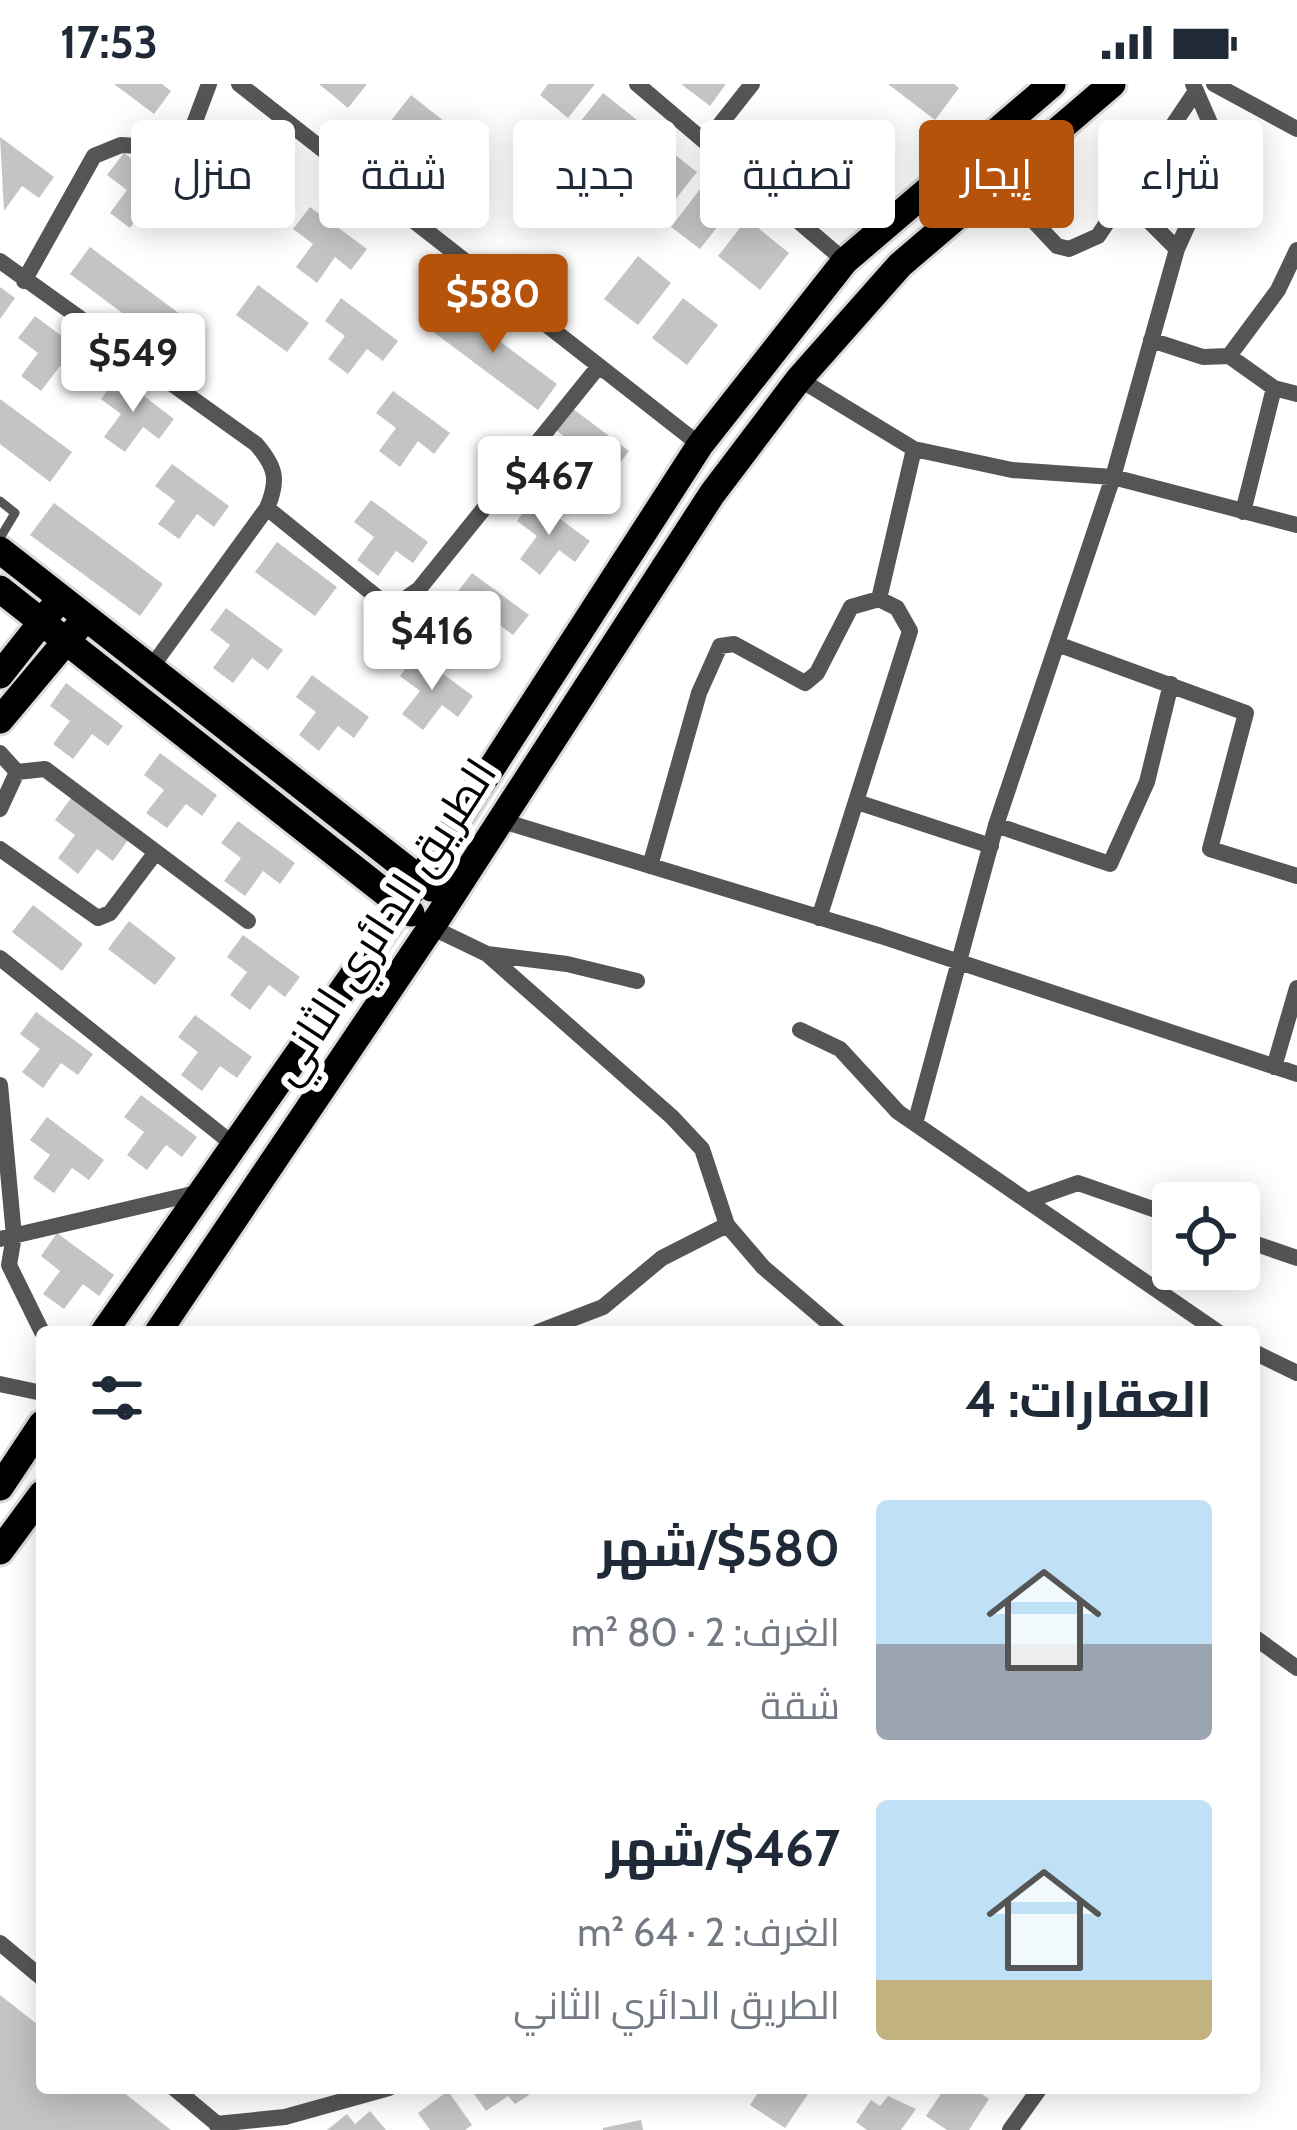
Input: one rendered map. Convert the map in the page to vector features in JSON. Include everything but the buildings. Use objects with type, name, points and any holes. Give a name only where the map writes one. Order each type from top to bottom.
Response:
[{"type":"main road","name":"الطريق الدائري الثاني","points":[[108,1326],[420,879],[700,445],[845,261],[1052,84]]},
{"type":"main road","name":"الطريق الدائري الثاني","points":[[1070,120],[1112,84]]},
{"type":"main road","name":"الطريق الدائري الثاني","points":[[162,1326],[431,927],[712,494],[799,379],[900,266],[944,228]]},
{"type":"main road","points":[[0,550],[153,665],[448,901]]},
{"type":"main road","points":[[0,589],[431,927]]},
{"type":"main road","points":[[0,675],[61,596]]},
{"type":"main road","points":[[0,720],[86,616]]},
{"type":"main road","points":[[0,1487],[36,1433]]},
{"type":"main road","points":[[0,1551],[36,1502]]},
{"type":"street","points":[[23,281],[94,156],[121,145],[175,148],[191,132],[209,84]]},
{"type":"street","points":[[239,84],[700,445]]},
{"type":"street","points":[[637,84],[700,135]]},
{"type":"street","points":[[724,120],[752,84]]},
{"type":"street","points":[[1201,86],[1297,129]]},
{"type":"street","points":[[1178,120],[1201,86]]},
{"type":"street","points":[[916,1120],[996,825],[1113,477],[1177,249],[1217,160],[1201,86]]},
{"type":"street","points":[[807,228],[845,261]]},
{"type":"street","points":[[1035,228],[1070,249],[1098,236],[1104,228]]},
{"type":"street","points":[[1156,228],[1177,249]]},
{"type":"street","points":[[1229,356],[1278,290],[1297,250]]},
{"type":"street","points":[[0,261],[256,444],[277,479],[267,508],[153,665]]},
{"type":"street","points":[[1151,340],[1203,357],[1229,356],[1274,388],[1297,394]]},
{"type":"street","points":[[267,508],[383,602],[399,604],[419,589],[599,366]]},
{"type":"street","points":[[799,379],[914,449],[1012,470],[1113,477],[1297,525]]},
{"type":"street","points":[[1244,512],[1274,388]]},
{"type":"street","points":[[879,599],[914,449]]},
{"type":"street","points":[[650,866],[699,693],[720,646],[734,644],[805,683],[818,673],[851,607],[862,599],[879,599],[897,608],[910,631],[819,919]]},
{"type":"street","points":[[1060,645],[1247,715],[1210,844],[1213,854],[1297,876]]},
{"type":"street","points":[[996,825],[1109,863],[1147,782],[1171,684]]},
{"type":"street","points":[[0,753],[17,772]]},
{"type":"street","points":[[17,772],[45,769],[248,921]]},
{"type":"street","points":[[0,809],[17,772]]},
{"type":"street","points":[[857,802],[991,846]]},
{"type":"street","points":[[499,820],[1297,1074]]},
{"type":"street","points":[[0,849],[98,918],[110,913],[156,852]]},
{"type":"street","points":[[448,901],[479,949],[702,1149],[727,1226],[763,1267],[831,1326]]},
{"type":"street","points":[[431,927],[479,949],[637,981]]},
{"type":"street","points":[[0,958],[234,1145]]},
{"type":"street","points":[[1274,1067],[1297,988]]},
{"type":"street","points":[[800,1030],[831,1042],[875,1093],[1209,1326]]},
{"type":"street","points":[[0,1085],[7,1238],[4,1269],[38,1326]]},
{"type":"street","points":[[1027,1201],[1078,1183],[1152,1209]]},
{"type":"street","points":[[7,1238],[201,1192]]},
{"type":"street","points":[[554,1326],[603,1307],[662,1258],[727,1226]]},
{"type":"street","points":[[1260,1245],[1297,1258]]},
{"type":"street","points":[[1260,1355],[1297,1373]]},
{"type":"street","points":[[0,1384],[36,1393]]},
{"type":"street","points":[[1260,1641],[1297,1668]]},
{"type":"street","points":[[0,1943],[36,1973]]},
{"type":"street","points":[[181,2094],[220,2127],[285,2116],[366,2094]]},
{"type":"street","points":[[1010,2130],[1036,2094]]},
{"type":"lane","points":[[0,501],[15,513],[0,538]]}]
